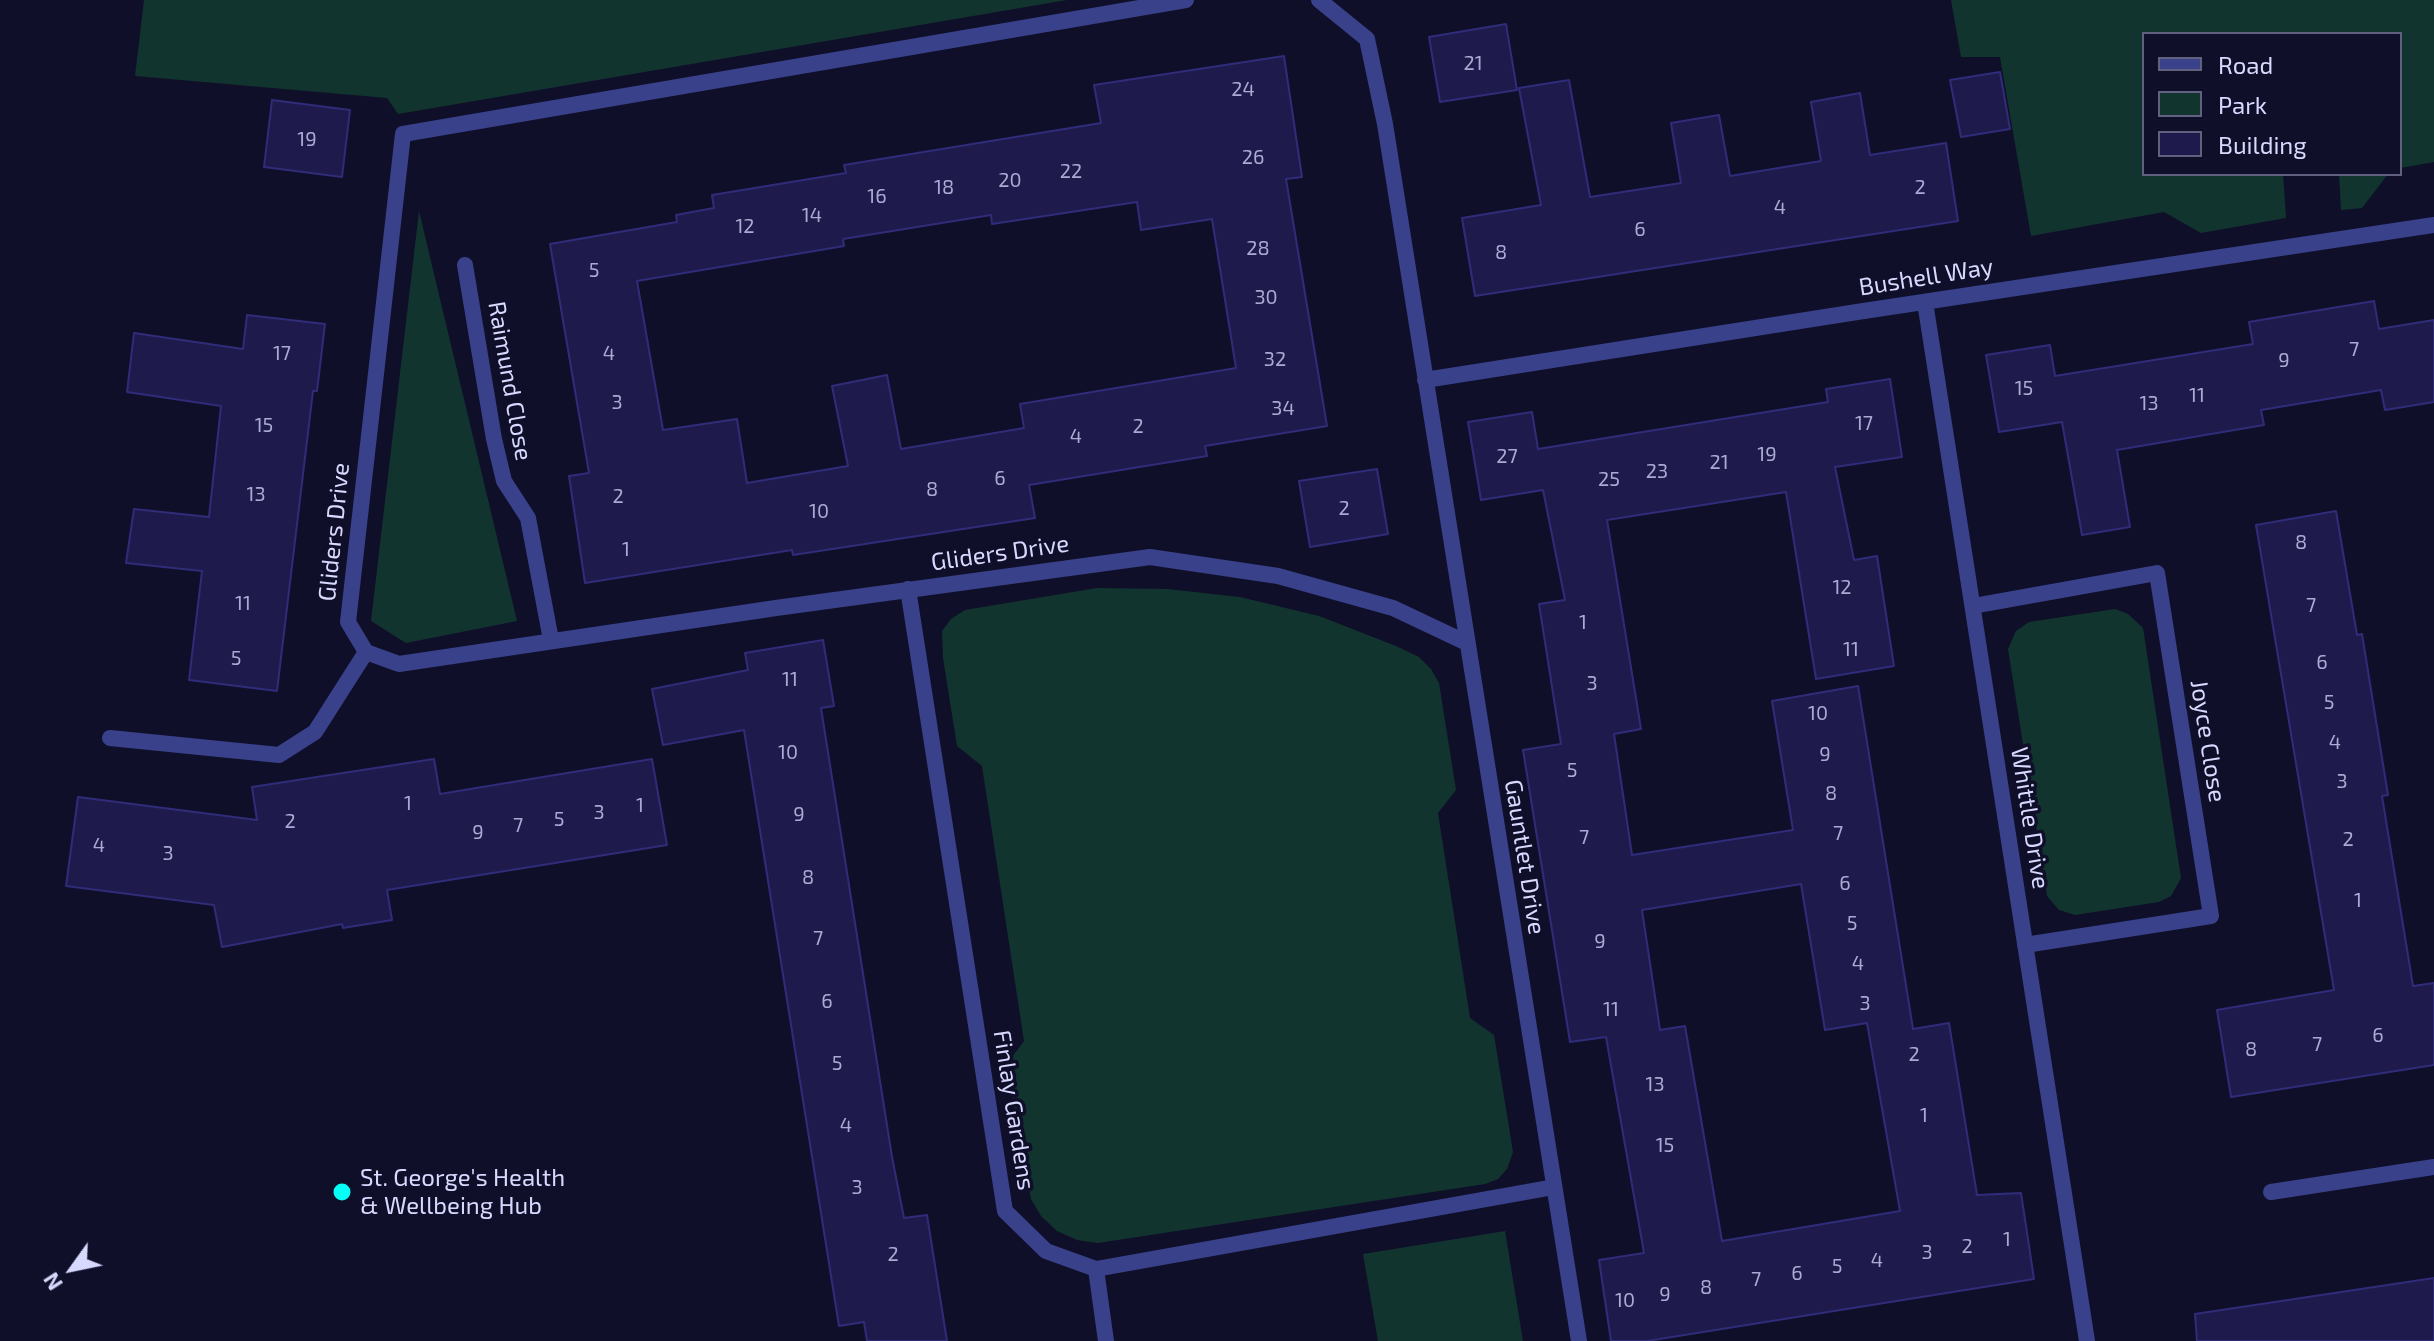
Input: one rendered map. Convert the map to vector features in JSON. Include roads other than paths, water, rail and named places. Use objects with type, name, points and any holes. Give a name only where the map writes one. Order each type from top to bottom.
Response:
[{"type":"street","name":"Gliders Drive","points":[[1186,0],[403,134],[348,622],[366,652],[399,664],[908,589],[1150,557],[1278,576],[1393,608],[1467,643]]},
{"type":"street","points":[[1319,0],[1367,39],[1385,124],[1425,380]]},
{"type":"street","name":"Bushell Way","points":[[1425,380],[2434,225]]},
{"type":"street","name":"Raimund Close","points":[[465,265],[494,439],[504,481],[528,518],[551,640]]},
{"type":"street","name":"Whittle Drive","points":[[1925,302],[2087,1341]]},
{"type":"street","name":"Gauntlet Drive","points":[[1425,380],[1579,1341]]},
{"type":"street","name":"Joyce Close","points":[[1973,606],[2157,573],[2211,916],[2025,945]]},
{"type":"street","name":"Finlay Gardens","points":[[908,589],[1005,1211],[1046,1251],[1096,1269],[1554,1187]]},
{"type":"street","points":[[110,738],[279,755],[315,732],[366,652]]},
{"type":"street","points":[[2271,1192],[2434,1167]]},
{"type":"street","points":[[1096,1269],[1106,1341]]},
{"type":"place","name":"St. George's Health & Wellbeing Hub","points":[[342,1192]]}]
